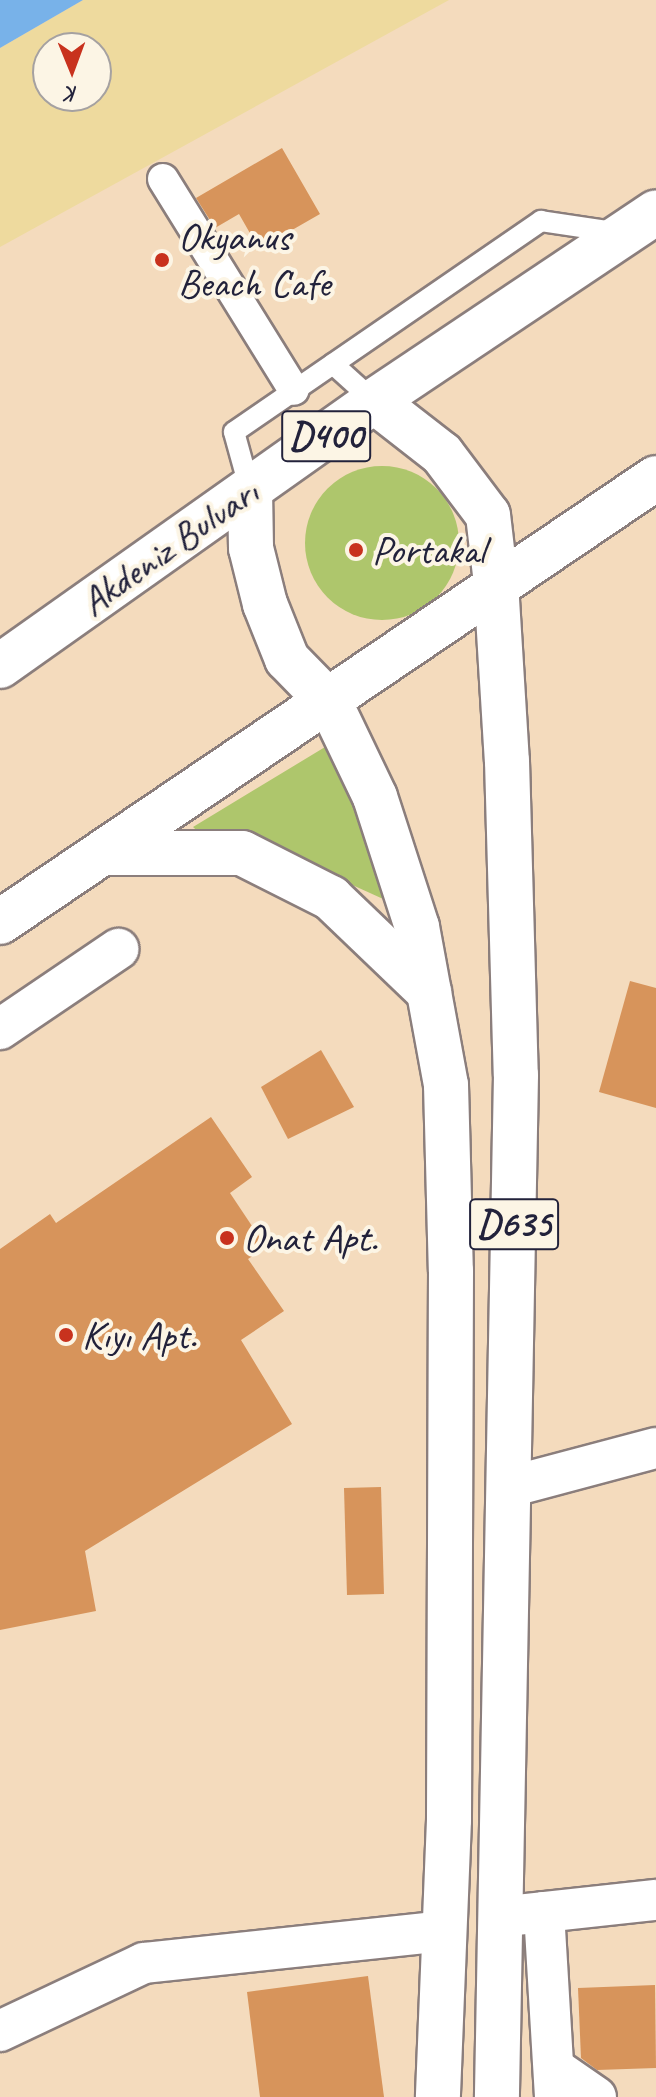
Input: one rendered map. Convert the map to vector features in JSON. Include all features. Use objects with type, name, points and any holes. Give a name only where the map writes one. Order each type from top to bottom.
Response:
[{"type":"highway","name":"Akdeniz Bulvarı","points":[[0,666],[374,401],[640,223]]},
{"type":"highway","name":"D635","points":[[374,401],[442,454],[488,515],[496,583],[507,761],[516,1075],[497,2097]]},
{"type":"highway","points":[[0,922],[109,853],[330,703],[496,583],[656,478]]},
{"type":"highway","name":"D635","points":[[250,490],[251,548],[265,604],[287,659],[330,703],[375,797],[417,927],[446,1085],[451,1271],[444,1931],[438,2097]]},
{"type":"highway","points":[[109,853],[242,853],[331,898],[429,992]]},
{"type":"street","points":[[163,179],[294,390]]},
{"type":"street","points":[[0,1029],[118,949]]},
{"type":"street","points":[[509,1487],[656,1448]]},
{"type":"street","points":[[501,1917],[656,1900]]},
{"type":"street","points":[[544,1912],[554,2082],[596,2097]]},
{"type":"street","points":[[0,2031],[144,1963],[444,1931]]},
{"type":"lane","points":[[250,490],[234,432],[294,390],[541,221],[640,223]]},
{"type":"lane","points":[[333,364],[374,401]]},
{"type":"green space","points":[[382,466],[412,471],[437,488],[454,513],[459,543],[454,573],[437,598],[412,615],[382,620],[352,615],[327,598],[310,573],[305,543],[310,513],[327,488],[352,471]]},
{"type":"green space","points":[[330,744],[352,782],[392,903],[306,864],[205,838],[193,827]]},
{"type":"sand","points":[[83,0],[449,0],[0,247],[0,48]]},
{"type":"water","points":[[0,0],[83,0],[0,48]]},
{"type":"building","points":[[282,148],[320,214],[259,249],[239,214],[215,228],[196,198]]},
{"type":"building","points":[[630,981],[656,988],[656,1108],[599,1092]]},
{"type":"building","points":[[321,1050],[354,1107],[288,1139],[261,1087]]},
{"type":"building","points":[[211,1117],[252,1177],[230,1193],[266,1247],[248,1259],[284,1311],[241,1340],[292,1424],[85,1551],[96,1611],[0,1630],[0,1249],[50,1214],[56,1223]]},
{"type":"building","points":[[381,1487],[384,1594],[347,1595],[344,1488]]},
{"type":"building","points":[[368,1976],[384,2097],[260,2097],[247,1992]]},
{"type":"building","points":[[655,1985],[656,2068],[597,2070],[581,2058],[578,1988]]},
{"type":"place","name":"Okyanus Beach Cafe","points":[[162,260]]},
{"type":"place","name":"Portakal","points":[[356,550]]},
{"type":"place","name":"Onat Apt.","points":[[227,1238]]},
{"type":"place","name":"Kıyı Apt.","points":[[66,1335]]}]
